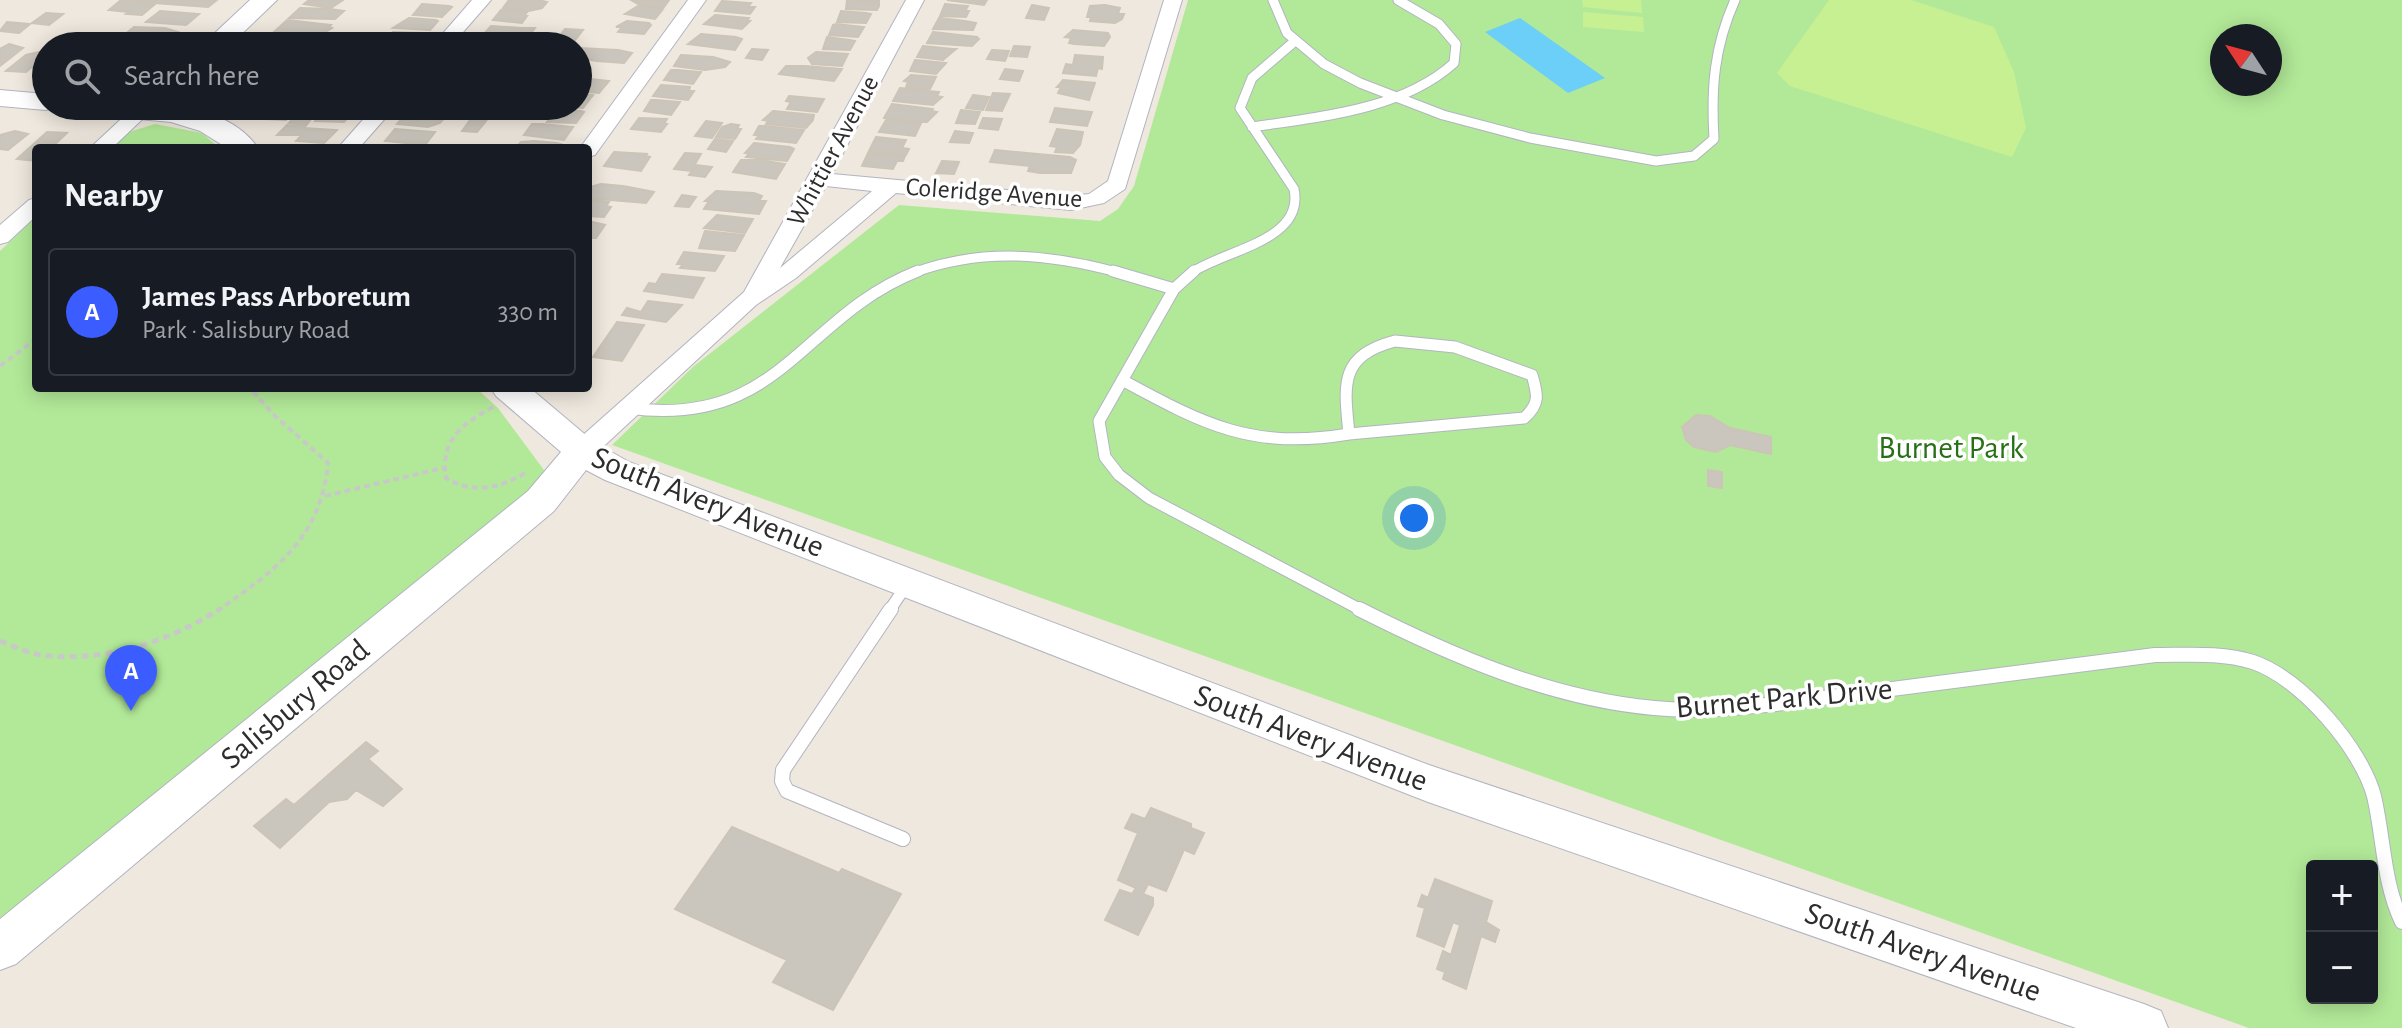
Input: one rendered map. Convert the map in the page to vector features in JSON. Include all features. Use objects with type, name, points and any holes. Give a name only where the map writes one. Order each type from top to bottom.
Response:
[{"type":"street","points":[[230,32],[265,0]]},
{"type":"street","points":[[453,32],[482,0]]},
{"type":"street","points":[[592,145],[697,0]]},
{"type":"street","name":"Whittier Avenue","points":[[748,300],[782,248],[915,0]]},
{"type":"street","name":"Coleridge Avenue","points":[[817,179],[1071,203],[1092,202],[1106,195],[1118,184],[1173,0]]},
{"type":"street","points":[[0,98],[32,101]]},
{"type":"street","points":[[105,144],[132,120]]},
{"type":"street","points":[[203,120],[234,139]]},
{"type":"street","points":[[218,120],[234,139]]},
{"type":"street","points":[[352,144],[373,120]]},
{"type":"street","name":"Whittier Avenue","points":[[582,451],[625,408],[748,300],[788,273],[891,186]]},
{"type":"street","points":[[0,237],[32,209]]},
{"type":"street","name":"South Avery Avenue","points":[[513,392],[582,451],[617,471],[1428,783],[2144,1028]]},
{"type":"street","name":"Salisbury Road","points":[[0,948],[541,501],[582,451]]},
{"type":"lane","points":[[1273,0],[1283,28],[1295,41],[1354,78],[1398,98],[1494,129],[1650,160],[1683,160],[1700,154],[1714,139],[1710,72],[1722,26],[1735,0]]},
{"type":"lane","points":[[1252,127],[1398,98],[1445,74],[1455,59],[1457,47],[1444,28],[1398,0]]},
{"type":"lane","name":"Burnet Park Drive","points":[[1295,41],[1241,93],[1240,108],[1294,189],[1298,199],[1297,212],[1283,228],[1215,258],[1185,277],[1174,289],[1099,421],[1097,436],[1103,457],[1125,482],[1149,498],[1407,630],[1533,683],[1626,705],[1690,711],[1797,701],[2155,655],[2213,655],[2255,663],[2275,673],[2305,696],[2345,743],[2368,778],[2379,819],[2384,875],[2402,922]]},
{"type":"lane","points":[[625,408],[653,413],[726,402],[757,388],[792,363],[832,323],[868,295],[928,269],[969,257],[1037,255],[1174,289]]},
{"type":"lane","points":[[1122,380],[1205,425],[1250,438],[1308,443],[1349,434],[1524,418],[1535,408],[1536,385],[1532,375],[1451,344],[1399,340],[1372,347],[1357,361],[1344,391],[1349,434]]},
{"type":"lane","points":[[903,839],[787,791],[782,781],[783,770],[908,583]]},
{"type":"path","points":[[0,366],[32,342]]},
{"type":"path","points":[[0,641],[20,653],[62,658],[134,648],[176,634],[229,603],[280,562],[313,522],[325,496],[328,463],[273,414],[254,392]]},
{"type":"path","points":[[511,392],[457,428],[449,438],[444,468],[446,478],[459,487],[479,489],[499,487],[531,470]]},
{"type":"path","points":[[325,496],[444,468]]},
{"type":"green space","name":"Burnet Park","points":[[1188,0],[2402,0],[2402,1028],[2249,1028],[612,445],[694,366],[899,205],[1100,221],[1118,209],[1134,186]]},
{"type":"green space","points":[[1582,0],[1641,0],[1642,13],[1583,7]]},
{"type":"green space","points":[[1829,0],[1911,0],[1994,27],[2014,72],[2026,128],[2012,157],[1790,86],[1777,73]]},
{"type":"green space","points":[[1583,12],[1643,17],[1644,32],[1583,27]]},
{"type":"green space","points":[[155,124],[202,133],[214,144],[116,144],[129,132]]},
{"type":"green space","points":[[32,221],[32,392],[480,392],[498,408],[544,470],[540,485],[0,920],[0,251]]},
{"type":"water","points":[[1520,18],[1605,78],[1568,93],[1485,32]]},
{"type":"building","points":[[121,0],[143,0],[128,12],[109,10]]},
{"type":"building","points":[[217,0],[208,7],[140,2]]},
{"type":"building","points":[[309,0],[343,0],[331,8],[304,4]]},
{"type":"building","points":[[509,0],[547,2],[542,8],[529,11],[503,8]]},
{"type":"building","points":[[631,0],[669,0],[664,7],[638,4]]},
{"type":"building","points":[[847,0],[879,1],[879,6],[877,10],[846,9]]},
{"type":"building","points":[[947,0],[987,0],[984,5]]},
{"type":"building","points":[[722,1],[751,3],[748,7],[755,7],[750,14],[715,11]]},
{"type":"building","points":[[139,3],[155,4],[142,15],[126,14]]},
{"type":"building","points":[[422,4],[452,7],[442,17],[413,15]]},
{"type":"building","points":[[945,4],[968,6],[965,11],[969,11],[966,17],[940,16]]},
{"type":"building","points":[[1032,5],[1049,8],[1044,20],[1026,18]]},
{"type":"building","points":[[638,6],[663,9],[655,19],[625,14]]},
{"type":"building","points":[[1090,6],[1120,8],[1118,14],[1124,14],[1122,19],[1115,23],[1090,21],[1091,17],[1087,17]]},
{"type":"building","points":[[300,8],[344,11],[335,19],[289,18]]},
{"type":"building","points":[[501,10],[528,11],[522,23],[493,20]]},
{"type":"building","points":[[160,11],[199,14],[186,25],[146,22]]},
{"type":"building","points":[[841,11],[871,14],[866,23],[837,22]]},
{"type":"building","points":[[46,13],[63,14],[49,25],[32,23]]},
{"type":"building","points":[[715,15],[749,18],[747,21],[750,21],[742,29],[704,24]]},
{"type":"building","points":[[409,18],[438,21],[430,30],[393,28]]},
{"type":"building","points":[[939,18],[976,23],[973,30],[933,29]]},
{"type":"building","points":[[287,20],[331,25],[329,27],[332,28],[326,32],[274,32]]},
{"type":"building","points":[[627,21],[651,25],[644,34],[618,32],[622,27],[616,27]]},
{"type":"building","points":[[7,22],[30,24],[19,33],[0,31]]},
{"type":"building","points":[[833,25],[864,27],[858,37],[829,35]]},
{"type":"building","points":[[491,26],[535,28],[532,32],[486,32]]},
{"type":"building","points":[[134,27],[165,28],[178,32],[128,32]]},
{"type":"building","points":[[565,29],[583,30],[581,32],[563,32]]},
{"type":"building","points":[[1073,30],[1108,33],[1110,37],[1104,46],[1069,43],[1071,38],[1065,37]]},
{"type":"building","points":[[933,32],[979,39],[972,46],[927,43]]},
{"type":"building","points":[[701,34],[742,39],[735,50],[688,44]]},
{"type":"building","points":[[827,37],[855,41],[850,50],[823,49]]},
{"type":"building","points":[[9,44],[23,48],[0,66],[0,49]]},
{"type":"building","points":[[923,46],[956,49],[943,60],[917,57]]},
{"type":"building","points":[[1014,46],[1030,47],[1027,57],[1010,56]]},
{"type":"building","points":[[592,49],[632,53],[624,63],[592,60]]},
{"type":"building","points":[[752,49],[768,50],[762,60],[746,58]]},
{"type":"building","points":[[992,50],[1009,51],[1005,61],[987,59]]},
{"type":"building","points":[[816,52],[848,54],[842,66],[812,64],[808,58]]},
{"type":"building","points":[[32,54],[32,67],[26,72],[6,71]]},
{"type":"building","points":[[681,55],[713,57],[730,62],[725,67],[705,70],[674,66]]},
{"type":"building","points":[[1075,55],[1103,57],[1102,69],[1098,68],[1096,76],[1063,73],[1066,64],[1073,65]]},
{"type":"building","points":[[915,60],[946,63],[936,74],[910,71]]},
{"type":"building","points":[[786,66],[842,69],[834,81],[779,74]]},
{"type":"building","points":[[1005,69],[1023,71],[1019,81],[1000,79]]},
{"type":"building","points":[[671,70],[701,72],[693,84],[664,80]]},
{"type":"building","points":[[911,75],[936,77],[930,89],[906,87],[908,82],[904,81]]},
{"type":"building","points":[[592,79],[609,81],[599,93],[592,92]]},
{"type":"building","points":[[1063,80],[1095,83],[1089,100],[1058,93],[1061,87],[1057,87]]},
{"type":"building","points":[[661,85],[690,87],[689,91],[694,91],[688,100],[653,96]]},
{"type":"building","points":[[900,88],[939,92],[937,96],[942,97],[933,105],[893,101]]},
{"type":"building","points":[[993,93],[1010,94],[1002,111],[986,110]]},
{"type":"building","points":[[973,95],[989,97],[983,110],[966,108]]},
{"type":"building","points":[[789,96],[824,99],[817,112],[787,109],[791,102],[786,101]]},
{"type":"building","points":[[651,100],[680,102],[671,115],[644,111]]},
{"type":"building","points":[[892,104],[937,112],[927,122],[884,118]]},
{"type":"building","points":[[1055,108],[1092,112],[1087,126],[1050,122]]},
{"type":"building","points":[[961,110],[980,112],[975,124],[956,123]]},
{"type":"building","points":[[773,111],[814,115],[806,128],[766,124],[768,121],[763,120]]},
{"type":"building","points":[[639,118],[667,119],[664,124],[667,124],[661,132],[631,129]]},
{"type":"building","points":[[983,118],[1002,119],[998,130],[979,128]]},
{"type":"building","points":[[292,120],[310,120],[304,128],[337,130],[324,143],[296,141],[302,135],[277,135],[287,125],[299,124],[289,123]]},
{"type":"building","points":[[316,120],[346,120],[344,122]]},
{"type":"building","points":[[401,120],[443,120],[428,127],[397,124]]},
{"type":"building","points":[[470,120],[486,121],[477,132],[462,131]]},
{"type":"building","points":[[549,120],[578,120],[576,123],[547,122]]},
{"type":"building","points":[[886,120],[921,123],[915,136],[879,132]]},
{"type":"building","points":[[706,121],[722,123],[712,138],[695,136]]},
{"type":"building","points":[[532,124],[573,127],[564,140],[524,135]]},
{"type":"building","points":[[739,125],[737,129],[741,129],[735,139],[716,137],[722,127]]},
{"type":"building","points":[[759,126],[804,130],[796,143],[756,139],[759,135],[754,135]]},
{"type":"building","points":[[395,129],[435,132],[426,144],[385,141]]},
{"type":"building","points":[[1057,129],[1083,132],[1080,145],[1073,153],[1055,152],[1057,147],[1050,146]]},
{"type":"building","points":[[15,131],[28,134],[8,150],[0,149],[0,135]]},
{"type":"building","points":[[955,131],[973,133],[969,143],[950,142]]},
{"type":"building","points":[[47,132],[67,133],[55,144],[34,144]]},
{"type":"building","points":[[876,137],[906,140],[902,148],[909,149],[906,155],[869,151]]},
{"type":"building","points":[[715,139],[733,141],[726,152],[708,149]]},
{"type":"building","points":[[534,141],[561,144],[519,144]]},
{"type":"building","points":[[754,143],[794,149],[787,161],[746,157],[749,153],[745,153]]},
{"type":"building","points":[[32,146],[32,161],[17,159]]},
{"type":"building","points":[[995,150],[1076,160],[1071,173],[1040,173],[1028,171],[1030,166],[990,162]]},
{"type":"building","points":[[614,152],[647,154],[650,157],[641,171],[604,166]]},
{"type":"building","points":[[685,153],[701,154],[691,171],[674,169]]},
{"type":"building","points":[[868,153],[905,156],[903,161],[897,161],[893,169],[862,166]]},
{"type":"building","points":[[741,160],[785,164],[776,179],[733,172]]},
{"type":"building","points":[[942,161],[959,162],[954,174],[936,173]]},
{"type":"building","points":[[696,165],[712,167],[705,177],[689,175]]},
{"type":"building","points":[[593,186],[623,186],[654,192],[646,203],[592,198]]},
{"type":"building","points":[[716,191],[754,193],[762,196],[759,201],[766,201],[759,214],[704,209],[709,201],[705,201]]},
{"type":"building","points":[[682,195],[696,197],[689,207],[675,206]]},
{"type":"building","points":[[592,200],[609,202],[606,206],[611,207],[604,217],[592,216]]},
{"type":"building","points":[[717,215],[753,219],[745,233],[704,228]]},
{"type":"building","points":[[592,222],[605,225],[596,238],[592,238]]},
{"type":"building","points":[[705,231],[744,235],[735,251],[699,248]]},
{"type":"building","points":[[684,252],[724,256],[715,271],[680,268],[683,264],[677,264]]},
{"type":"building","points":[[662,274],[704,278],[693,298],[644,291],[649,283],[656,284]]},
{"type":"building","points":[[648,301],[682,305],[666,322],[622,315],[627,308],[641,312]]},
{"type":"building","points":[[617,322],[644,325],[622,361],[593,357]]},
{"type":"building","points":[[1696,415],[1710,416],[1730,428],[1771,437],[1771,454],[1730,445],[1716,452],[1694,447],[1686,440],[1682,427]]},
{"type":"building","points":[[1708,470],[1722,472],[1722,488],[1708,486]]},
{"type":"building","points":[[366,742],[378,751],[368,759],[402,789],[383,806],[356,790],[347,799],[329,802],[280,848],[254,826],[286,799],[294,805]]},
{"type":"building","points":[[1151,808],[1191,824],[1191,828],[1204,833],[1194,854],[1180,848],[1183,852],[1166,891],[1148,884],[1143,894],[1153,898],[1153,905],[1138,935],[1105,920],[1120,890],[1132,894],[1136,888],[1118,880],[1138,833],[1125,828],[1132,814],[1145,819]]},
{"type":"building","points":[[732,827],[839,873],[842,869],[901,894],[833,1010],[773,982],[787,960],[675,909]]},
{"type":"building","points":[[1435,879],[1492,901],[1486,922],[1499,930],[1495,942],[1481,936],[1466,989],[1443,979],[1445,972],[1437,969],[1443,951],[1451,955],[1460,925],[1453,922],[1444,947],[1417,936],[1425,908],[1418,906],[1422,895],[1428,898]]},
{"type":"place","name":"James Pass Arboretum","points":[[131,711]]}]
